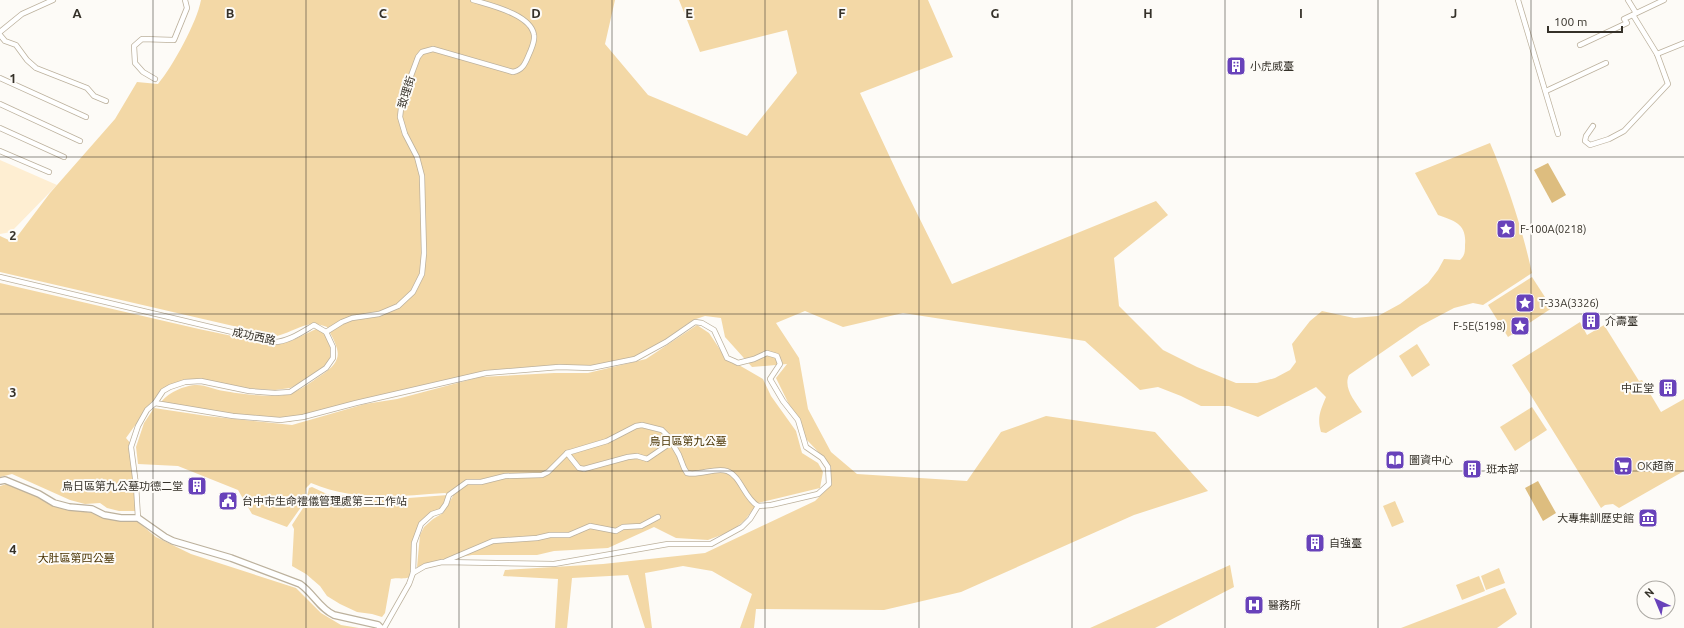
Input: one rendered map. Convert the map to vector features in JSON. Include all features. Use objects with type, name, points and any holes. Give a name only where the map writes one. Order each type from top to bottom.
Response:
[{"type":"street","points":[[53,0],[22,14],[0,34],[5,41],[16,45],[27,60],[36,68],[87,88],[94,96],[106,101]]},
{"type":"street","points":[[154,79],[143,72],[134,63],[134,46],[142,39],[174,40],[186,8],[185,0]]},
{"type":"street","name":"致理街","points":[[326,332],[342,322],[352,318],[379,314],[398,306],[413,292],[422,274],[424,253],[422,176],[417,157],[405,134],[400,117],[402,100],[418,57],[422,52],[433,49],[466,57],[513,72],[519,71],[526,61],[535,35],[528,22],[510,13],[473,0]]},
{"type":"street","points":[[1518,0],[1558,134]]},
{"type":"street","points":[[1593,126],[1586,136],[1585,141],[1590,145],[1622,133],[1668,82],[1657,54],[1634,14],[1628,0]]},
{"type":"street","points":[[1580,45],[1627,23],[1624,19],[1664,0]]},
{"type":"street","points":[[1657,54],[1684,43]]},
{"type":"street","points":[[1546,91],[1606,63]]},
{"type":"street","points":[[0,78],[86,117]]},
{"type":"street","points":[[0,104],[80,141]]},
{"type":"street","points":[[0,128],[64,157]]},
{"type":"street","points":[[0,151],[49,172]]},
{"type":"street","name":"成功西路","points":[[0,277],[274,342],[280,342],[288,339],[314,326],[326,332]]},
{"type":"street","points":[[0,481],[5,480],[39,494],[54,503],[69,507],[92,509],[104,515],[121,518],[138,518],[173,541],[231,558],[300,584],[306,588],[328,612],[334,615],[378,625],[383,628],[409,584],[413,572],[414,543],[421,524],[432,514],[441,511],[449,496],[458,487],[467,482],[481,482],[504,476],[542,475],[548,472],[567,453],[608,441],[636,426],[642,425],[662,430],[672,442],[687,473],[693,474],[723,470],[734,474],[748,498],[758,506],[771,505],[818,494],[829,484],[828,467],[822,458],[806,447],[798,420],[782,401],[771,383],[770,379],[780,364],[777,356],[767,353],[754,359],[738,363],[727,358],[714,330],[702,323],[695,322],[666,342],[635,359],[591,368],[559,368],[486,372],[356,403],[302,418],[280,420],[234,416],[155,403]]},
{"type":"street","points":[[138,518],[136,485],[131,447],[138,426],[147,410],[155,403],[163,391],[185,382],[201,381],[249,391],[275,393],[290,392],[326,368],[333,358],[333,347],[326,332]]},
{"type":"street","points":[[567,453],[580,468],[584,469],[628,457],[637,456],[646,458],[672,442]]},
{"type":"street","points":[[445,562],[554,564],[668,544],[711,544],[742,526],[750,519],[758,506]]},
{"type":"street","points":[[413,572],[425,566],[445,562],[493,541],[569,534],[590,526],[616,531],[623,527],[641,526],[658,517]]},
{"type":"shaded area","points":[[0,160],[57,185],[11,232],[0,234]]},
{"type":"shaded area","points":[[1548,163],[1566,195],[1552,203],[1534,170]]},
{"type":"shaded area","points":[[1538,481],[1556,513],[1543,521],[1525,488]]},
{"type":"green space","points":[[201,0],[615,0],[605,44],[648,95],[747,136],[797,73],[787,30],[700,52],[679,0],[928,0],[953,57],[860,93],[902,183],[952,284],[1156,201],[1168,215],[1114,258],[1119,306],[1163,350],[1197,367],[1236,383],[1257,383],[1275,378],[1290,370],[1296,362],[1292,344],[1310,321],[1322,311],[1354,318],[1378,316],[1400,304],[1428,283],[1444,259],[1460,260],[1464,255],[1465,250],[1465,238],[1462,228],[1459,224],[1450,219],[1438,215],[1415,173],[1490,143],[1514,207],[1532,273],[1483,305],[1473,303],[1454,308],[1420,326],[1349,375],[1349,390],[1362,412],[1326,433],[1321,432],[1319,418],[1326,397],[1316,387],[1258,417],[1229,406],[1201,406],[1158,387],[1140,390],[1085,341],[903,313],[843,327],[805,311],[776,323],[799,358],[808,409],[831,452],[857,474],[967,481],[1001,432],[1046,416],[1155,432],[1208,491],[1134,515],[961,592],[884,610],[756,609],[754,628],[740,628],[752,594],[712,571],[683,566],[645,573],[652,628],[645,628],[628,575],[572,578],[567,628],[555,628],[558,579],[503,576],[505,570],[603,564],[705,553],[815,501],[830,486],[827,461],[806,439],[776,378],[787,364],[752,367],[725,337],[721,318],[705,316],[693,320],[645,354],[587,368],[479,373],[364,400],[289,422],[160,404],[171,393],[192,385],[258,395],[277,396],[292,393],[299,390],[328,370],[334,364],[338,354],[335,342],[327,327],[320,325],[307,325],[277,336],[0,272],[0,236],[13,242],[50,193],[115,119],[137,82],[158,84],[184,44],[195,20]]},
{"type":"green space","points":[[1532,277],[1552,308],[1508,337],[1488,305]]},
{"type":"green space","points":[[0,283],[256,341],[272,346],[293,340],[316,329],[323,332],[328,338],[332,348],[332,357],[327,364],[307,380],[290,388],[275,390],[243,388],[195,379],[168,388],[151,403],[126,438],[132,445],[138,511],[119,511],[107,508],[100,503],[85,504],[70,500],[12,474],[0,477]]},
{"type":"green space","points":[[1580,322],[1587,335],[1604,325],[1639,381],[1642,380],[1661,412],[1684,399],[1684,471],[1619,508],[1613,504],[1605,505],[1601,508],[1512,365]]},
{"type":"green space","name":"烏日區第九公墓","points":[[697,325],[709,333],[725,357],[763,379],[771,396],[796,431],[802,453],[818,463],[823,472],[820,488],[758,503],[745,520],[732,531],[708,540],[676,538],[654,527],[608,548],[554,551],[537,555],[472,555],[442,560],[417,567],[420,535],[424,527],[443,513],[453,496],[445,493],[394,496],[361,495],[344,493],[311,483],[306,488],[304,503],[287,527],[252,514],[238,490],[178,466],[138,464],[136,447],[144,423],[154,408],[207,416],[292,425],[365,404],[397,399],[480,377],[554,373],[588,373],[646,359]]},
{"type":"green space","points":[[1417,344],[1430,365],[1412,377],[1399,356]]},
{"type":"green space","points":[[1532,407],[1547,430],[1515,451],[1500,427]]},
{"type":"green space","name":"大肚區第四公墓","points":[[10,483],[71,509],[138,522],[156,537],[191,554],[296,588],[321,613],[341,625],[359,628],[0,628],[0,486]]},
{"type":"green space","points":[[312,487],[327,494],[350,496],[369,501],[448,495],[444,506],[425,518],[417,535],[410,577],[391,579],[385,613],[382,617],[357,612],[340,604],[327,596],[320,586],[306,574],[292,566],[294,529],[292,525],[305,505],[309,488]]},
{"type":"green space","points":[[1395,501],[1404,522],[1392,527],[1383,506]]},
{"type":"green space","points":[[1230,565],[1234,587],[1155,628],[1090,628]]},
{"type":"green space","points":[[1499,568],[1505,583],[1486,590],[1481,576]]},
{"type":"green space","points":[[1479,576],[1485,591],[1462,600],[1456,585]]},
{"type":"green space","points":[[1505,588],[1517,614],[1497,628],[1401,628]]},
{"type":"place","name":"小虎威臺","points":[[1236,66]]},
{"type":"place","name":"F-100A(0218)","points":[[1506,229]]},
{"type":"place","name":"T-33A(3326)","points":[[1525,303]]},
{"type":"place","name":"介壽臺","points":[[1591,321]]},
{"type":"place","name":"F-5E(5198)","points":[[1520,326]]},
{"type":"place","name":"中正堂","points":[[1668,388]]},
{"type":"place","name":"圖資中心","points":[[1395,460]]},
{"type":"place","name":"OK超商","points":[[1623,466]]},
{"type":"place","name":"班本部","points":[[1472,469]]},
{"type":"place","name":"烏日區第九公墓功德二堂","points":[[197,486]]},
{"type":"place","name":"台中市生命禮儀管理處第三工作站","points":[[228,501]]},
{"type":"place","name":"大專集訓歷史館","points":[[1648,518]]},
{"type":"place","name":"自強臺","points":[[1315,543]]},
{"type":"place","name":"醫務所","points":[[1254,605]]}]
